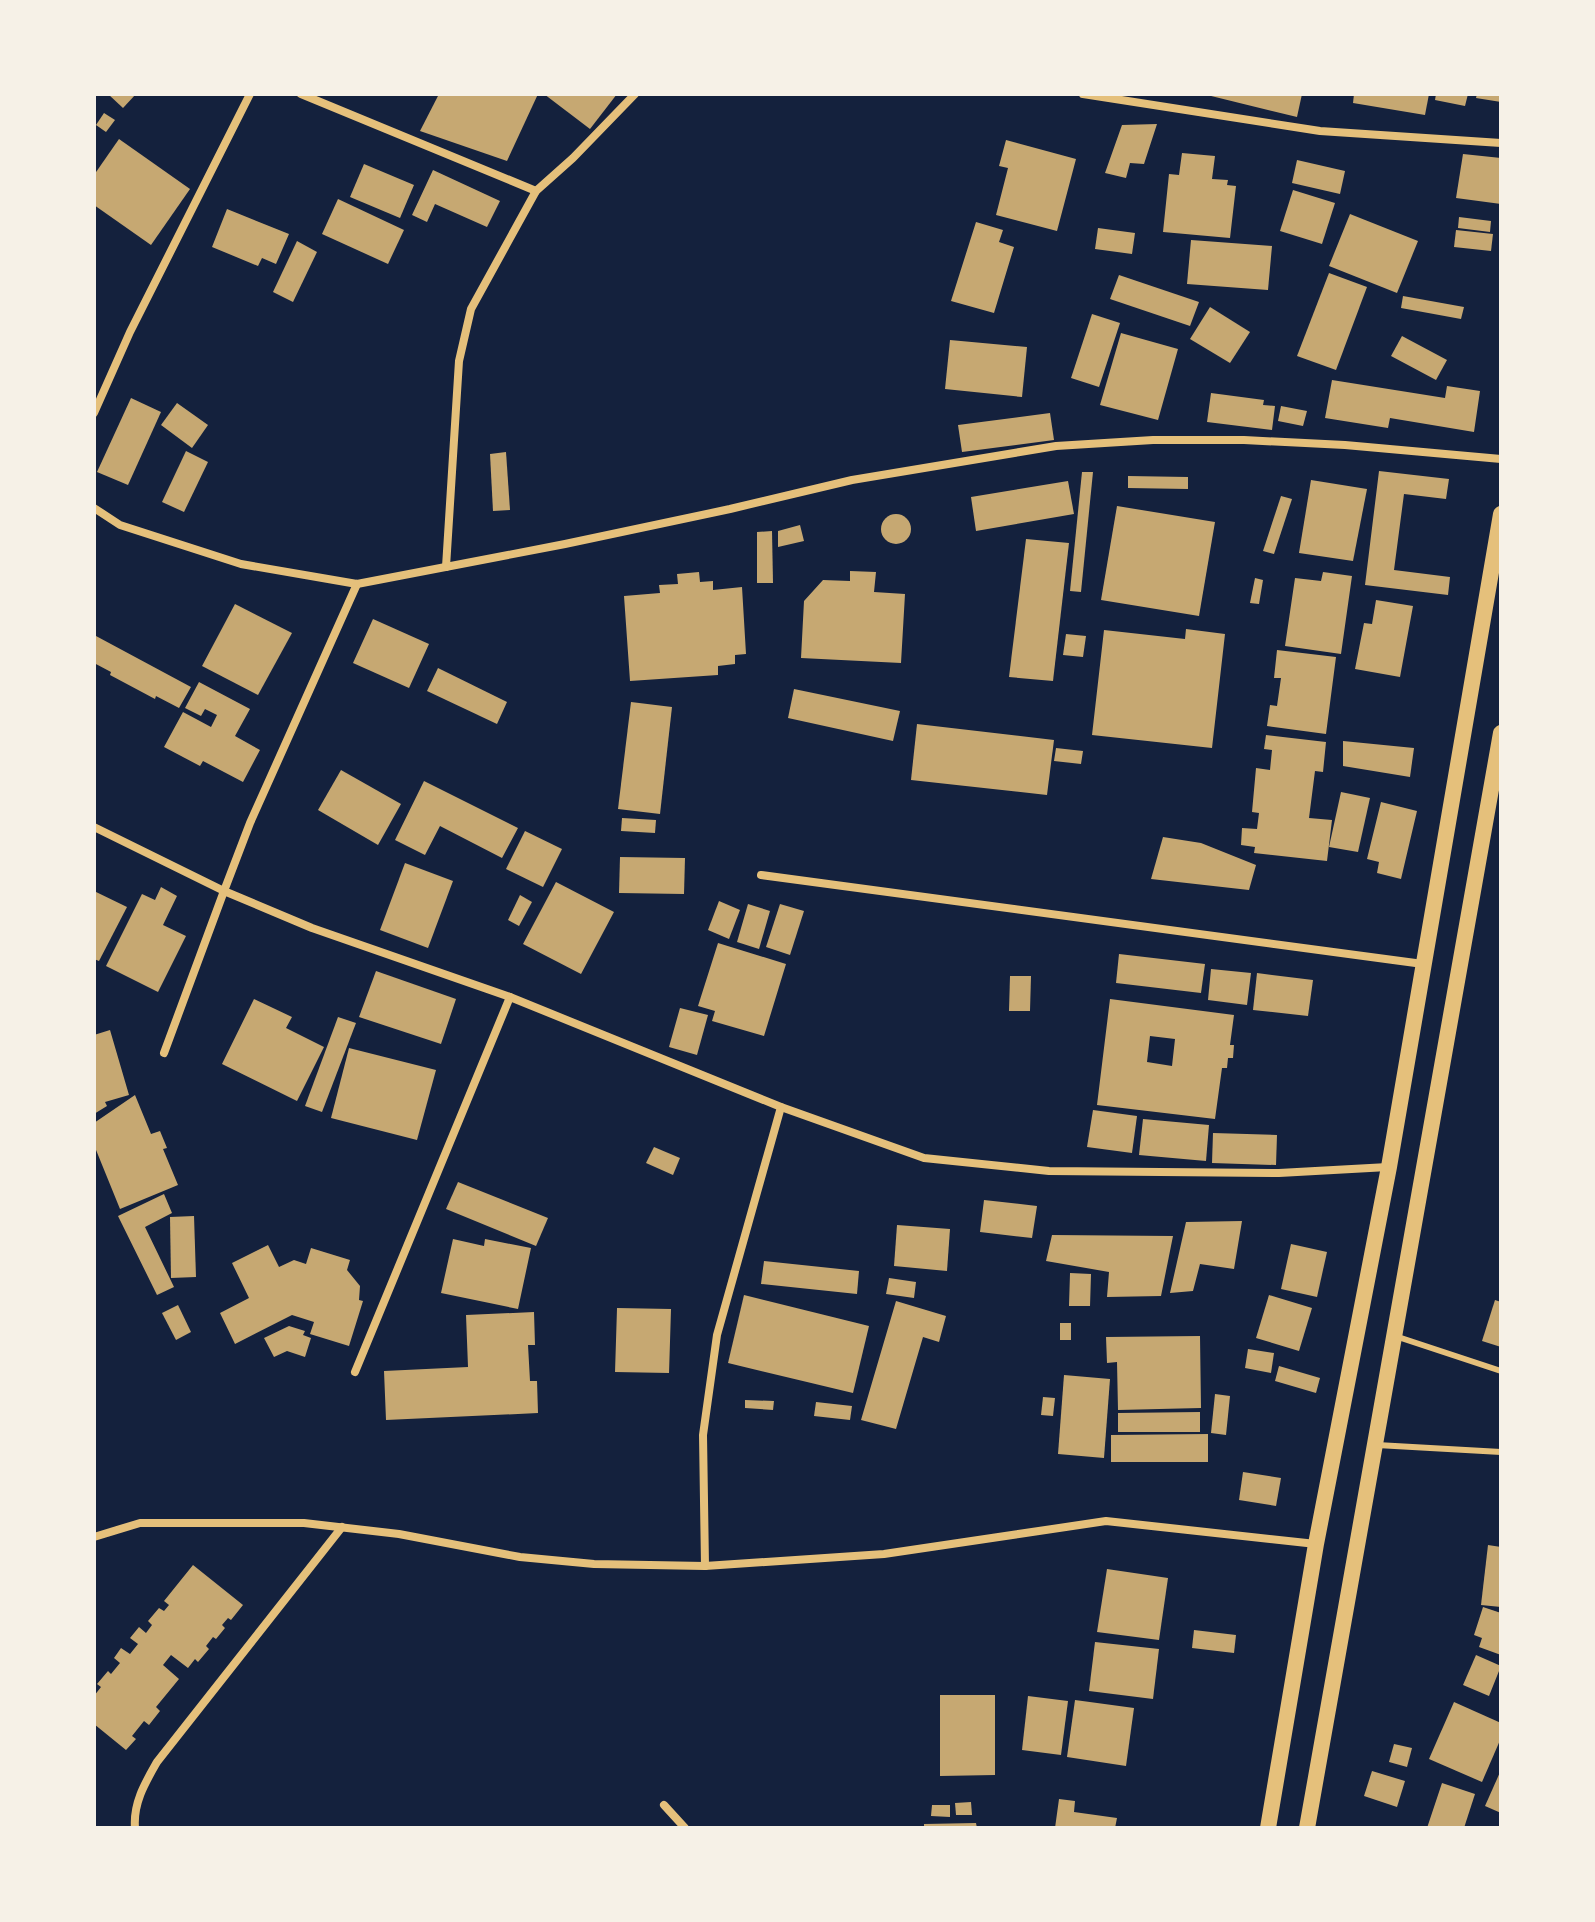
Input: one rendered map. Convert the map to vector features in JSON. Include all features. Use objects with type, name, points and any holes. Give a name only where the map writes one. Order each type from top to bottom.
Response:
[{"type":"main road","points":[[1268,1828],[1316,1544],[1389,1167],[1501,514]]},
{"type":"main road","points":[[1307,1828],[1497,782],[1501,733]]},
{"type":"street","points":[[94,413],[130,332],[250,94]]},
{"type":"street","points":[[301,94],[536,191]]},
{"type":"street","points":[[446,567],[459,361],[471,309],[536,191],[635,94]]},
{"type":"street","points":[[1083,94],[1320,131],[1501,143]]},
{"type":"street","points":[[94,508],[120,525],[241,564],[357,584],[730,509],[852,480],[1056,446],[1153,440],[1244,440],[1345,445],[1501,459]]},
{"type":"street","points":[[164,1053],[250,823],[357,584]]},
{"type":"street","points":[[94,827],[224,891],[312,928],[510,997],[781,1107],[924,1158],[1049,1171],[1279,1173],[1389,1167]]},
{"type":"street","points":[[761,875],[1424,964]]},
{"type":"street","points":[[355,1372],[510,997]]},
{"type":"street","points":[[705,1566],[703,1435],[717,1335],[781,1107]]},
{"type":"street","points":[[94,1537],[140,1523],[261,1522],[399,1534],[520,1557],[594,1564],[705,1566],[884,1554],[1106,1521],[1316,1544]]},
{"type":"street","points":[[135,1828],[134,1818],[141,1789],[157,1762],[342,1527]]},
{"type":"street","points":[[664,1805],[685,1828]]},
{"type":"lane","points":[[1395,1336],[1501,1371]]},
{"type":"lane","points":[[1375,1445],[1501,1452]]},
{"type":"building","points":[[108,94],[136,94],[123,108]]},
{"type":"building","points":[[439,94],[538,94],[507,161],[420,131]]},
{"type":"building","points":[[544,94],[617,94],[590,129]]},
{"type":"building","points":[[1203,94],[1302,94],[1297,117]]},
{"type":"building","points":[[1354,94],[1429,94],[1425,115],[1353,103]]},
{"type":"building","points":[[1436,94],[1468,94],[1465,106],[1435,100]]},
{"type":"building","points":[[1477,94],[1501,94],[1501,102],[1476,98]]},
{"type":"building","points":[[104,113],[115,120],[106,132],[96,125]]},
{"type":"building","points":[[1157,124],[1144,164],[1130,163],[1126,178],[1105,173],[1122,125]]},
{"type":"building","points":[[119,139],[190,189],[151,245],[94,205],[94,175]]},
{"type":"building","points":[[1006,140],[1076,159],[1057,231],[996,215],[1008,168],[999,166]]},
{"type":"building","points":[[1182,153],[1215,156],[1212,179],[1228,180],[1227,185],[1236,186],[1230,238],[1163,232],[1169,174],[1179,175]]},
{"type":"building","points":[[1463,154],[1501,158],[1501,204],[1456,198]]},
{"type":"building","points":[[1297,160],[1345,171],[1340,194],[1292,183]]},
{"type":"building","points":[[364,164],[414,185],[400,218],[350,197]]},
{"type":"building","points":[[433,170],[500,201],[487,227],[435,204],[427,222],[412,215]]},
{"type":"building","points":[[1293,190],[1335,203],[1322,244],[1280,231]]},
{"type":"building","points":[[338,199],[404,230],[388,264],[322,234]]},
{"type":"building","points":[[227,209],[289,234],[276,264],[262,258],[258,266],[212,247]]},
{"type":"building","points":[[1350,214],[1418,241],[1397,293],[1329,266]]},
{"type":"building","points":[[1459,217],[1491,221],[1490,232],[1458,228]]},
{"type":"building","points":[[976,222],[1003,230],[999,242],[1014,247],[994,313],[951,301]]},
{"type":"building","points":[[1098,228],[1135,233],[1132,254],[1095,249]]},
{"type":"building","points":[[1456,230],[1493,234],[1491,251],[1454,247]]},
{"type":"building","points":[[1191,240],[1272,246],[1268,290],[1187,284]]},
{"type":"building","points":[[297,241],[317,252],[293,302],[273,292]]},
{"type":"building","points":[[1329,273],[1367,287],[1336,370],[1297,356]]},
{"type":"building","points":[[1119,275],[1199,302],[1190,326],[1110,299]]},
{"type":"building","points":[[1403,296],[1464,307],[1461,319],[1401,308]]},
{"type":"building","points":[[1210,307],[1250,332],[1230,363],[1190,339]]},
{"type":"building","points":[[1092,314],[1120,323],[1099,387],[1071,378]]},
{"type":"building","points":[[1121,333],[1178,349],[1158,420],[1100,405]]},
{"type":"building","points":[[1402,336],[1447,360],[1436,380],[1391,356]]},
{"type":"building","points":[[950,340],[1027,347],[1022,397],[945,389]]},
{"type":"building","points":[[1332,380],[1445,398],[1447,386],[1480,391],[1474,432],[1390,418],[1388,428],[1325,418]]},
{"type":"building","points":[[1211,393],[1264,400],[1263,405],[1275,406],[1272,430],[1207,422]]},
{"type":"building","points":[[131,398],[161,412],[128,485],[97,472]]},
{"type":"building","points":[[177,403],[208,425],[192,448],[161,425]]},
{"type":"building","points":[[1281,406],[1307,411],[1303,426],[1278,421]]},
{"type":"building","points":[[1050,413],[1054,440],[962,452],[958,425]]},
{"type":"building","points":[[186,451],[208,462],[184,512],[162,502]]},
{"type":"building","points":[[506,452],[510,510],[493,511],[490,454]]},
{"type":"building","points":[[1379,471],[1449,479],[1446,499],[1404,494],[1394,570],[1450,577],[1448,595],[1365,585]]},
{"type":"building","points":[[1082,472],[1093,472],[1081,592],[1070,591]]},
{"type":"building","points":[[1128,476],[1188,477],[1188,489],[1128,488]]},
{"type":"building","points":[[1311,480],[1367,489],[1353,561],[1299,553]]},
{"type":"building","points":[[1068,481],[1074,514],[976,531],[971,497]]},
{"type":"building","points":[[1281,496],[1292,499],[1274,554],[1263,551]]},
{"type":"building","points":[[1117,506],[1215,522],[1199,616],[1101,600]]},
{"type":"building","points":[[896,514],[906,519],[911,529],[906,539],[896,544],[886,539],[881,529],[886,519]]},
{"type":"building","points":[[800,525],[804,541],[778,547],[778,531]]},
{"type":"building","points":[[772,531],[773,583],[757,583],[757,532]]},
{"type":"building","points":[[1026,539],[1069,543],[1053,681],[1009,677]]},
{"type":"building","points":[[850,571],[876,572],[874,592],[905,594],[901,663],[801,658],[804,601],[823,580],[850,581]]},
{"type":"building","points":[[699,572],[700,582],[713,581],[713,590],[742,587],[746,654],[735,655],[735,664],[718,666],[718,675],[630,681],[624,596],[660,593],[659,585],[678,584],[677,574]]},
{"type":"building","points":[[1323,572],[1352,576],[1341,654],[1285,646],[1295,578],[1321,581]]},
{"type":"building","points":[[1255,578],[1263,580],[1259,604],[1250,603]]},
{"type":"building","points":[[1376,600],[1413,606],[1400,677],[1355,669],[1364,623],[1372,624]]},
{"type":"building","points":[[235,604],[292,633],[258,695],[202,666]]},
{"type":"building","points":[[373,619],[429,644],[409,688],[353,663]]},
{"type":"building","points":[[1186,629],[1225,634],[1212,748],[1092,735],[1104,630],[1185,639]]},
{"type":"building","points":[[1066,634],[1086,636],[1083,657],[1063,655]]},
{"type":"building","points":[[96,636],[191,687],[179,708],[156,696],[155,699],[94,663]]},
{"type":"building","points":[[1277,650],[1336,657],[1326,734],[1267,726],[1270,705],[1277,706],[1281,678],[1274,678]]},
{"type":"building","points":[[438,668],[507,702],[497,724],[427,691]]},
{"type":"building","points":[[199,682],[250,709],[235,736],[260,750],[243,782],[203,761],[200,766],[164,747],[183,712],[211,727],[217,715],[205,709],[201,716],[185,708]]},
{"type":"building","points":[[794,689],[900,711],[893,741],[788,718]]},
{"type":"building","points":[[631,702],[672,707],[660,814],[618,809]]},
{"type":"building","points":[[917,724],[1054,740],[1047,795],[911,780]]},
{"type":"building","points":[[1266,735],[1326,742],[1323,772],[1315,771],[1309,818],[1332,820],[1327,861],[1254,853],[1255,847],[1241,845],[1242,828],[1257,829],[1259,813],[1252,812],[1256,768],[1270,770],[1272,750],[1264,749]]},
{"type":"building","points":[[1343,741],[1414,748],[1410,777],[1343,766]]},
{"type":"building","points":[[1056,748],[1083,751],[1081,764],[1054,761]]},
{"type":"building","points":[[341,770],[401,804],[378,845],[318,810]]},
{"type":"building","points":[[424,781],[518,828],[502,858],[440,826],[425,855],[395,840]]},
{"type":"building","points":[[1341,792],[1370,798],[1358,852],[1329,847]]},
{"type":"building","points":[[1381,802],[1417,811],[1401,879],[1377,873],[1379,862],[1367,859]]},
{"type":"building","points":[[622,818],[656,820],[655,833],[621,831]]},
{"type":"building","points":[[525,831],[562,849],[543,887],[506,869]]},
{"type":"building","points":[[1163,837],[1201,843],[1256,865],[1249,890],[1151,879]]},
{"type":"building","points":[[620,857],[685,858],[684,894],[619,893]]},
{"type":"building","points":[[405,863],[453,881],[428,948],[380,930]]},
{"type":"building","points":[[556,882],[614,912],[581,974],[523,944]]},
{"type":"building","points":[[161,887],[177,896],[163,925],[186,936],[158,992],[106,966],[142,894],[155,900]]},
{"type":"building","points":[[94,891],[127,907],[99,961],[94,959]]},
{"type":"building","points":[[520,895],[532,902],[519,926],[508,920]]},
{"type":"building","points":[[719,901],[740,910],[729,939],[708,930]]},
{"type":"building","points":[[748,904],[770,911],[759,949],[737,942]]},
{"type":"building","points":[[780,904],[804,911],[790,955],[766,947]]},
{"type":"building","points":[[718,943],[786,964],[764,1036],[712,1021],[715,1011],[698,1006]]},
{"type":"building","points":[[1119,954],[1205,964],[1201,993],[1116,983]]},
{"type":"building","points":[[1211,969],[1251,973],[1247,1005],[1208,1000]]},
{"type":"building","points":[[376,971],[456,999],[441,1044],[359,1017]]},
{"type":"building","points":[[1257,973],[1313,980],[1308,1016],[1253,1010]]},
{"type":"building","points":[[1010,976],[1031,976],[1030,1011],[1009,1011]]},
{"type":"building","points":[[254,999],[292,1017],[286,1028],[324,1047],[297,1101],[222,1064]]},
{"type":"building","points":[[1110,999],[1234,1015],[1230,1045],[1234,1045],[1233,1058],[1228,1058],[1227,1068],[1222,1068],[1215,1119],[1097,1105]],"holes":[[[1150,1036],[1175,1039],[1172,1066],[1147,1062]]]},
{"type":"building","points":[[680,1008],[708,1015],[697,1055],[669,1047]]},
{"type":"building","points":[[338,1017],[356,1023],[322,1112],[305,1106]]},
{"type":"building","points":[[110,1030],[129,1095],[105,1102],[107,1106],[94,1114],[94,1035]]},
{"type":"building","points":[[349,1048],[436,1070],[417,1140],[331,1118]]},
{"type":"building","points":[[135,1095],[151,1134],[160,1131],[167,1148],[163,1149],[178,1185],[120,1209],[94,1145],[94,1123]]},
{"type":"building","points":[[1093,1110],[1137,1116],[1132,1153],[1087,1147]]},
{"type":"building","points":[[1143,1119],[1209,1125],[1206,1161],[1139,1155]]},
{"type":"building","points":[[1213,1133],[1277,1135],[1276,1165],[1212,1163]]},
{"type":"building","points":[[654,1147],[680,1158],[673,1175],[646,1163]]},
{"type":"building","points":[[458,1182],[548,1218],[536,1246],[446,1209]]},
{"type":"building","points":[[164,1194],[172,1213],[145,1227],[174,1287],[157,1295],[118,1216]]},
{"type":"building","points":[[984,1200],[1037,1206],[1032,1238],[980,1232]]},
{"type":"building","points":[[194,1216],[196,1277],[171,1278],[170,1217]]},
{"type":"building","points":[[1242,1221],[1234,1269],[1200,1264],[1193,1291],[1170,1293],[1186,1222]]},
{"type":"building","points":[[897,1225],[950,1229],[947,1271],[894,1266]]},
{"type":"building","points":[[1052,1235],[1173,1236],[1161,1296],[1107,1297],[1109,1272],[1046,1261]]},
{"type":"building","points":[[453,1239],[484,1246],[485,1239],[531,1248],[518,1309],[441,1293]]},
{"type":"building","points":[[1291,1244],[1327,1252],[1317,1297],[1281,1289]]},
{"type":"building","points":[[268,1245],[279,1267],[294,1260],[306,1264],[311,1248],[350,1260],[347,1270],[360,1286],[359,1300],[363,1301],[349,1346],[310,1334],[314,1322],[292,1315],[235,1344],[220,1313],[249,1298],[232,1263]]},
{"type":"building","points":[[764,1261],[859,1271],[857,1294],[761,1284]]},
{"type":"building","points":[[1070,1273],[1091,1274],[1090,1306],[1069,1306]]},
{"type":"building","points":[[889,1278],[916,1282],[914,1298],[886,1294]]},
{"type":"building","points":[[744,1295],[869,1326],[853,1393],[728,1363]]},
{"type":"building","points":[[1269,1295],[1312,1308],[1299,1351],[1256,1338]]},
{"type":"building","points":[[1495,1300],[1501,1302],[1501,1347],[1482,1341]]},
{"type":"building","points":[[896,1301],[946,1316],[939,1342],[923,1337],[896,1429],[861,1420]]},
{"type":"building","points":[[178,1305],[191,1332],[176,1340],[162,1313]]},
{"type":"building","points":[[617,1308],[671,1309],[669,1373],[615,1372]]},
{"type":"building","points":[[534,1312],[535,1345],[528,1345],[530,1381],[537,1381],[538,1413],[386,1420],[384,1371],[468,1367],[466,1315]]},
{"type":"building","points":[[1060,1323],[1071,1323],[1071,1340],[1060,1340]]},
{"type":"building","points":[[289,1326],[305,1331],[303,1335],[311,1338],[305,1357],[287,1351],[274,1357],[264,1338]]},
{"type":"building","points":[[1200,1336],[1201,1408],[1118,1410],[1117,1362],[1107,1363],[1106,1337]]},
{"type":"building","points":[[1248,1349],[1274,1353],[1271,1373],[1245,1368]]},
{"type":"building","points":[[1279,1366],[1320,1378],[1316,1393],[1275,1381]]},
{"type":"building","points":[[1064,1375],[1110,1379],[1104,1458],[1058,1454]]},
{"type":"building","points":[[1215,1394],[1230,1396],[1226,1435],[1211,1433]]},
{"type":"building","points":[[1043,1397],[1055,1398],[1053,1416],[1041,1415]]},
{"type":"building","points":[[745,1400],[774,1401],[773,1410],[745,1408]]},
{"type":"building","points":[[816,1402],[852,1406],[850,1420],[814,1416]]},
{"type":"building","points":[[1200,1412],[1200,1432],[1118,1432],[1118,1413]]},
{"type":"building","points":[[1208,1434],[1208,1462],[1111,1462],[1111,1435]]},
{"type":"building","points":[[1243,1472],[1281,1478],[1276,1506],[1239,1500]]},
{"type":"building","points":[[1488,1545],[1501,1547],[1501,1607],[1481,1605]]},
{"type":"building","points":[[193,1565],[243,1605],[231,1620],[228,1618],[222,1625],[225,1628],[216,1639],[213,1637],[206,1646],[209,1649],[198,1662],[195,1659],[188,1668],[171,1655],[163,1665],[179,1679],[156,1707],[160,1711],[149,1725],[144,1721],[132,1736],[136,1739],[126,1750],[94,1724],[94,1696],[101,1687],[97,1684],[120,1663],[114,1658],[121,1648],[130,1654],[138,1644],[130,1638],[139,1627],[146,1633],[152,1625],[148,1621],[159,1608],[164,1611],[169,1605],[164,1601]]},
{"type":"building","points":[[1107,1569],[1168,1578],[1159,1640],[1097,1632]]},
{"type":"building","points":[[1483,1607],[1501,1613],[1501,1655],[1479,1647],[1482,1638],[1474,1635]]},
{"type":"building","points":[[1194,1630],[1236,1635],[1234,1653],[1192,1648]]},
{"type":"building","points":[[1095,1642],[1159,1649],[1153,1699],[1089,1691]]},
{"type":"building","points":[[1476,1655],[1501,1666],[1489,1696],[1463,1685]]},
{"type":"building","points":[[940,1695],[995,1695],[995,1775],[940,1776]]},
{"type":"building","points":[[1028,1696],[1068,1701],[1061,1755],[1022,1750]]},
{"type":"building","points":[[1075,1700],[1134,1708],[1126,1766],[1067,1757]]},
{"type":"building","points":[[1454,1702],[1501,1723],[1501,1738],[1482,1782],[1429,1759]]},
{"type":"building","points":[[1394,1744],[1412,1748],[1407,1767],[1389,1762]]},
{"type":"building","points":[[1501,1770],[1501,1813],[1485,1806]]},
{"type":"building","points":[[1372,1771],[1405,1781],[1397,1807],[1364,1796]]},
{"type":"building","points":[[1442,1783],[1475,1794],[1464,1828],[1427,1828]]},
{"type":"building","points":[[1059,1799],[1075,1801],[1074,1812],[1117,1818],[1115,1828],[1055,1828]]},
{"type":"building","points":[[971,1802],[972,1815],[956,1815],[955,1803]]},
{"type":"building","points":[[932,1805],[950,1805],[950,1817],[931,1816]]},
{"type":"building","points":[[976,1823],[977,1828],[924,1828],[924,1824]]}]
